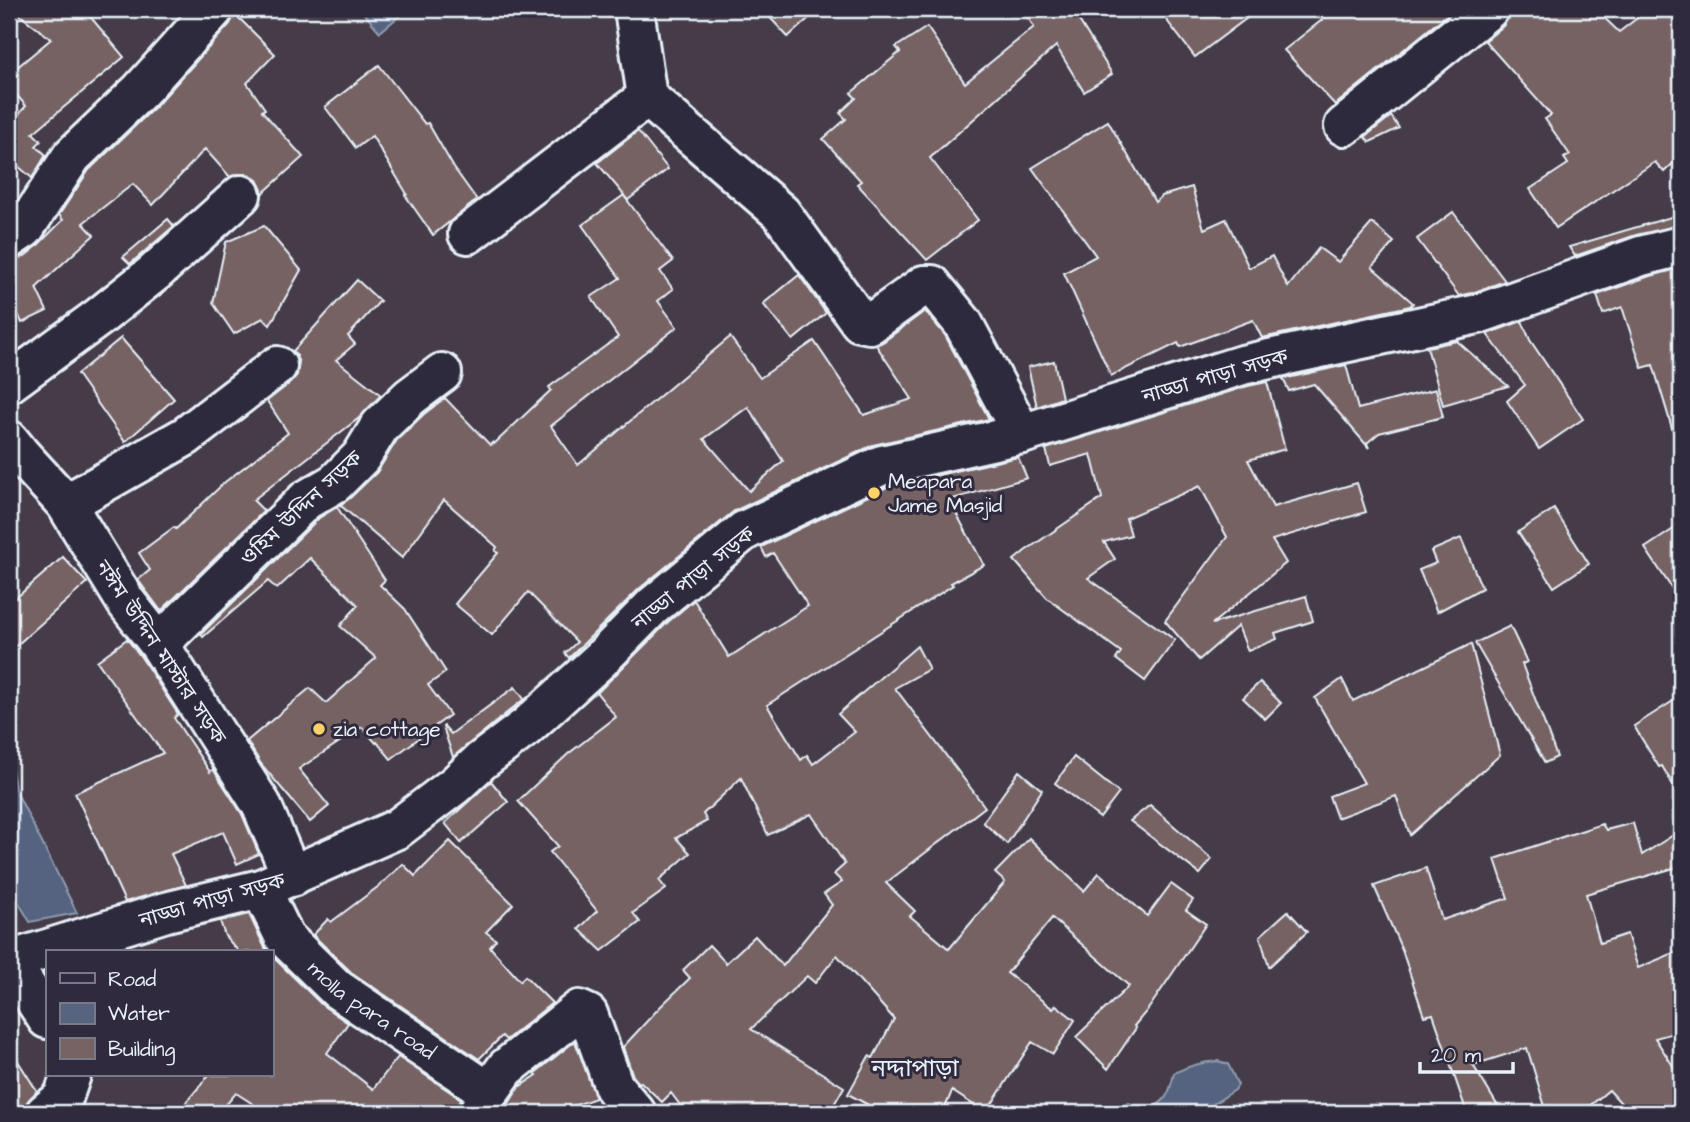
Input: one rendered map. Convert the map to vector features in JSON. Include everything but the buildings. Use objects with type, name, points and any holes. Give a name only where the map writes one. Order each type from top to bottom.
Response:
[{"type":"street","points":[[9,239],[24,229],[72,156],[140,91],[214,9]]},
{"type":"street","points":[[634,9],[647,97],[781,213],[860,322],[870,324],[924,285],[932,285],[963,323],[1022,434]]},
{"type":"street","points":[[1344,126],[1489,9]]},
{"type":"street","points":[[468,234],[647,97]]},
{"type":"street","points":[[9,383],[154,273],[241,195]]},
{"type":"street","name":"নাড্ডা পাড়া সড়ক","points":[[9,961],[166,912],[277,883],[397,829],[526,727],[600,660],[653,606],[744,531],[882,466],[1022,434],[1242,365],[1478,314],[1641,256],[1681,246]]},
{"type":"street","points":[[66,504],[186,436],[277,366]]},
{"type":"street","name":"ওহিম উদ্দিন সড়ক","points":[[159,644],[306,500],[335,483],[361,457],[380,426],[410,397],[442,373]]},
{"type":"street","name":"নঈম উদ্দিন মাস্টার সড়ক","points":[[9,440],[66,504],[127,602],[159,644],[261,804],[277,883]]},
{"type":"street","name":"molla para road","points":[[277,883],[285,938],[337,989],[484,1103]]},
{"type":"street","points":[[9,961],[46,1017]]},
{"type":"street","points":[[484,1103],[506,1068],[579,1010],[589,1014],[614,1087],[636,1113]]},
{"type":"street","points":[[45,1113],[63,1098],[71,1076]]},
{"type":"water","points":[[360,9],[408,9],[380,32]]},
{"type":"water","points":[[9,747],[15,789],[77,913],[30,922],[9,886]]},
{"type":"water","points":[[1206,1062],[1228,1064],[1238,1085],[1235,1090],[1199,1113],[1123,1113],[1122,1108],[1129,1103],[1145,1111],[1158,1105],[1169,1092],[1174,1073]]},
{"type":"place","name":"Meapara Jame Masjid","points":[[874,493]]},
{"type":"place","name":"zia cottage","points":[[319,729]]},
{"type":"district","name":"নদ্দাপাড়া","points":[[915,1068]]}]
